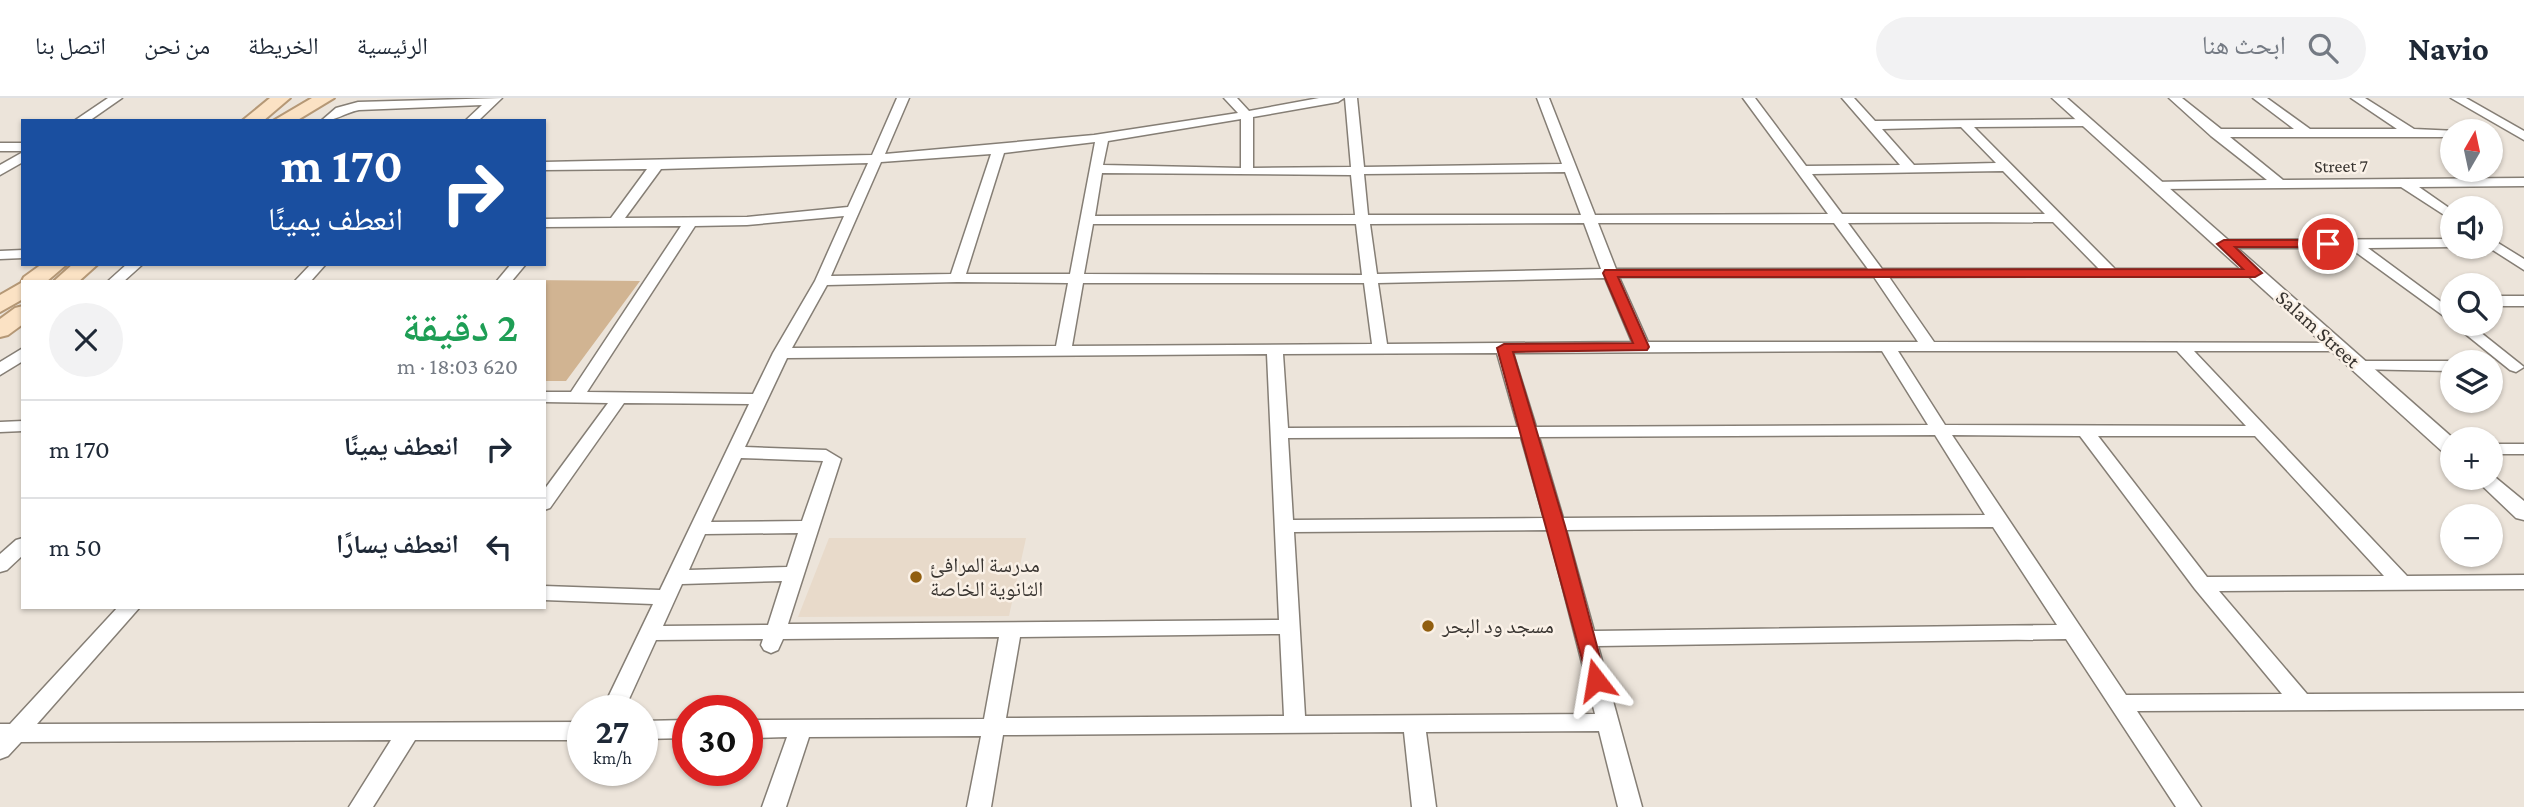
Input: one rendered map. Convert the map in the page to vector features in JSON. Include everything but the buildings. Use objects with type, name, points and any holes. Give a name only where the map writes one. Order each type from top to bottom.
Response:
[{"type":"main road","points":[[256,111],[281,98]]},
{"type":"main road","points":[[280,119],[306,98]]},
{"type":"main road","points":[[286,119],[325,98]]},
{"type":"main road","points":[[35,280],[53,266]]},
{"type":"main road","points":[[67,280],[84,266]]},
{"type":"main road","points":[[0,305],[21,290]]},
{"type":"main road","points":[[0,330],[21,314]]},
{"type":"street","points":[[83,119],[116,98]]},
{"type":"street","points":[[620,695],[781,353],[822,281],[903,98]]},
{"type":"street","points":[[1230,98],[1247,115],[1247,172]]},
{"type":"street","points":[[546,166],[877,158],[999,149],[1102,138],[1338,98]]},
{"type":"street","points":[[1351,98],[1356,171],[1381,348]]},
{"type":"street","points":[[1543,98],[1588,218],[1642,347]]},
{"type":"street","points":[[1749,98],[1879,274],[1928,346]]},
{"type":"street","points":[[1848,98],[1910,168]]},
{"type":"street","name":"Salam Street","points":[[2059,98],[2440,438]]},
{"type":"street","points":[[2175,98],[2280,184]]},
{"type":"street","points":[[2259,98],[2307,133]]},
{"type":"street","points":[[2357,98],[2410,132]]},
{"type":"street","points":[[2457,98],[2522,134]]},
{"type":"street","points":[[330,119],[340,111],[358,106],[495,99]]},
{"type":"street","points":[[473,119],[495,99]]},
{"type":"street","points":[[1873,125],[2086,122]]},
{"type":"street","points":[[1964,124],[2110,272]]},
{"type":"street","points":[[2215,133],[2440,132]]},
{"type":"street","points":[[2503,133],[2522,134]]},
{"type":"street","points":[[1063,351],[1102,138]]},
{"type":"street","points":[[0,147],[21,147]]},
{"type":"street","points":[[957,278],[999,149]]},
{"type":"street","points":[[0,170],[21,157]]},
{"type":"street","points":[[614,223],[657,165]]},
{"type":"street","points":[[1802,170],[2006,167]]},
{"type":"street","points":[[1097,169],[1247,172],[1569,168]]},
{"type":"street","points":[[2403,182],[2440,208]]},
{"type":"street","name":"Street 7","points":[[2158,185],[2403,182],[2522,184]]},
{"type":"street","points":[[550,224],[747,221],[852,211]]},
{"type":"street","points":[[1086,220],[2057,218]]},
{"type":"street","points":[[575,398],[690,223]]},
{"type":"street","points":[[2224,244],[2440,243]]},
{"type":"street","points":[[2354,244],[2440,307]]},
{"type":"street","points":[[2503,251],[2524,266]]},
{"type":"street","points":[[0,255],[21,254]]},
{"type":"street","points":[[116,280],[134,266]]},
{"type":"street","points":[[303,280],[317,266]]},
{"type":"street","points":[[505,280],[517,266]]},
{"type":"street","points":[[822,281],[957,278],[1370,278],[1610,273],[2255,273]]},
{"type":"street","points":[[2432,301],[2440,301]]},
{"type":"street","points":[[2503,301],[2524,301]]},
{"type":"street","points":[[2478,336],[2520,366]]},
{"type":"street","points":[[2180,345],[2401,582]]},
{"type":"street","points":[[781,353],[1381,348],[2336,346]]},
{"type":"street","points":[[1504,348],[1556,526],[1630,807]]},
{"type":"street","points":[[1888,348],[1998,522],[2189,807]]},
{"type":"street","points":[[1275,349],[1295,724]]},
{"type":"street","points":[[0,370],[21,354]]},
{"type":"street","points":[[2359,366],[2440,366]]},
{"type":"street","points":[[546,397],[759,399]]},
{"type":"street","points":[[547,498],[620,397]]},
{"type":"street","points":[[0,426],[21,426]]},
{"type":"street","points":[[2085,431],[2202,584],[2302,703]]},
{"type":"street","points":[[1280,433],[2258,431]]},
{"type":"street","points":[[2503,449],[2524,449]]},
{"type":"street","points":[[734,452],[832,459],[773,638]]},
{"type":"street","points":[[2498,490],[2524,513]]},
{"type":"street","points":[[1285,526],[1998,522]]},
{"type":"street","points":[[699,528],[808,527]]},
{"type":"street","points":[[0,565],[21,546]]},
{"type":"street","points":[[674,577],[793,574]]},
{"type":"street","points":[[2202,584],[2524,582]]},
{"type":"street","points":[[546,593],[664,597]]},
{"type":"street","points":[[0,750],[8,733],[128,609]]},
{"type":"street","points":[[648,633],[773,638],[1011,629],[1290,627]]},
{"type":"street","points":[[979,807],[1011,629]]},
{"type":"street","points":[[1586,639],[2072,632]]},
{"type":"street","points":[[2120,703],[2524,701]]},
{"type":"street","points":[[763,729],[1607,722]]},
{"type":"street","points":[[1414,723],[1424,807]]},
{"type":"street","points":[[774,807],[801,728]]},
{"type":"street","points":[[8,733],[567,730]]},
{"type":"street","points":[[361,807],[408,732]]},
{"type":"shaded area","points":[[546,280],[640,281],[566,381],[546,381]]},
{"type":"shaded area","name":"مدرسة المرافئ الثانوية الخاصة","points":[[829,538],[1026,538],[1009,616],[798,617]]},
{"type":"place","name":"مدرسة المرافئ الثانوية الخاصة","points":[[916,577]]},
{"type":"place","name":"مسجد ود البحر","points":[[1428,626]]},
{"type":"route","points":[[1596,680],[1530,432],[1504,348],[1642,347],[1610,273],[2255,273],[2224,244],[2328,244]]}]
